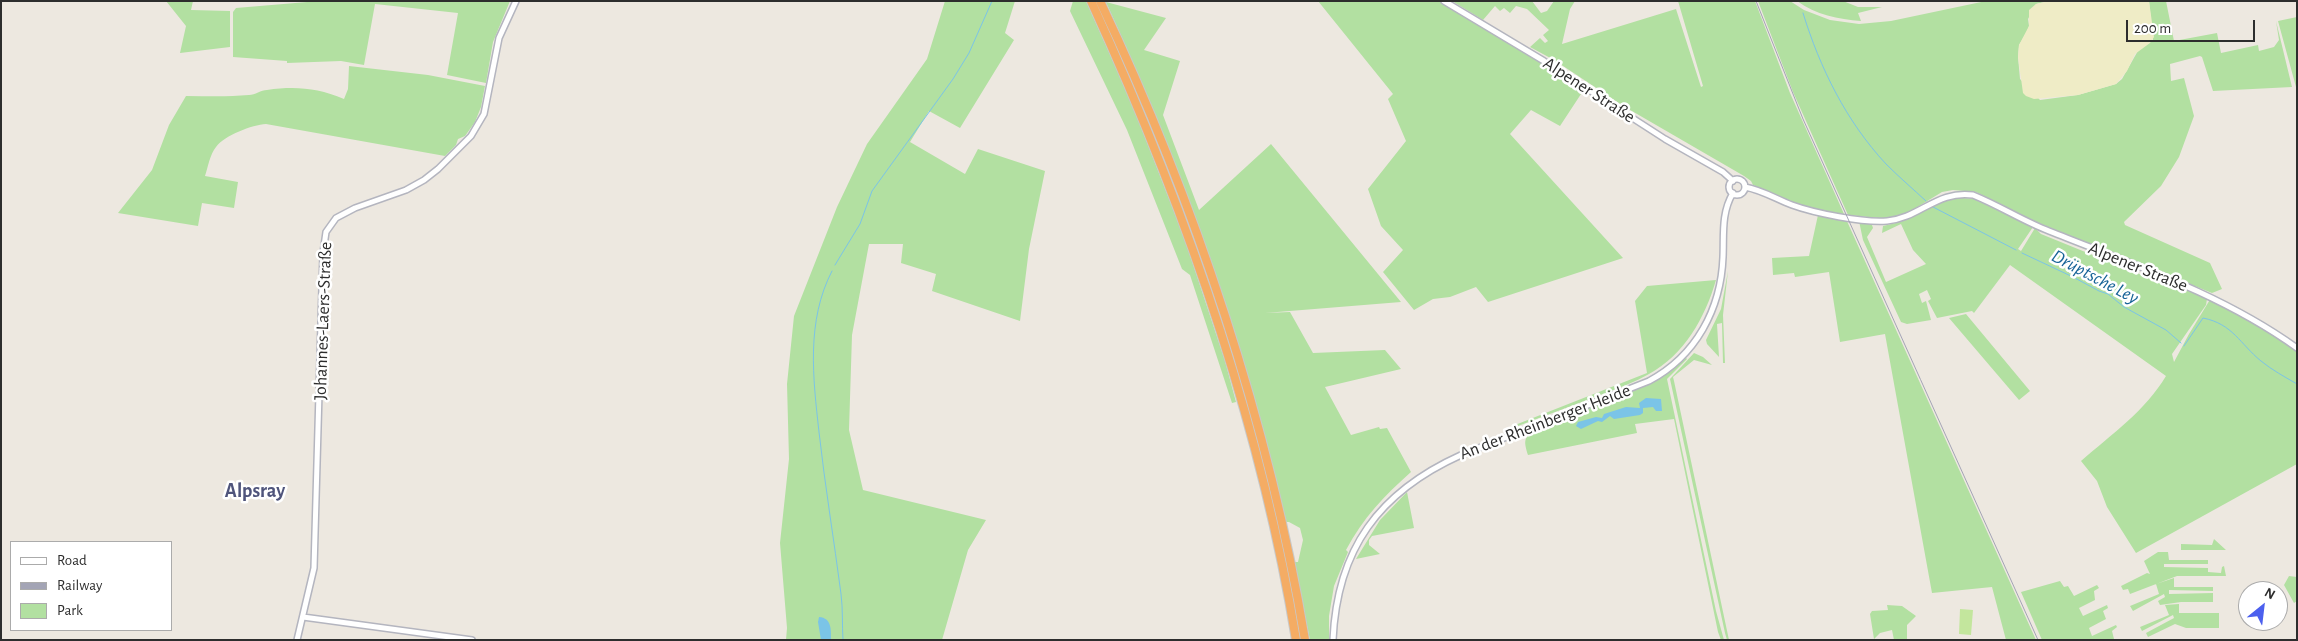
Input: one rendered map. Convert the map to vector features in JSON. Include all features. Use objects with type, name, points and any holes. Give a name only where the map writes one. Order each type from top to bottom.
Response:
[{"type":"highway","points":[[1091,1],[1129,84],[1164,171],[1206,286],[1239,394],[1263,484],[1296,640]]},
{"type":"highway","points":[[1100,1],[1171,165],[1214,284],[1244,380],[1273,490],[1305,640]]},
{"type":"street","name":"Johannes-Laers-Straße","points":[[298,640],[314,568],[323,253],[326,232],[330,224],[344,213],[406,190],[424,180],[445,163],[471,136],[484,114],[499,38],[516,1]]},
{"type":"street","name":"Alpener Straße","points":[[1444,1],[1544,61],[1665,140],[1723,172],[1733,181]]},
{"type":"street","points":[[1733,181],[1741,181],[1745,187],[1740,194],[1733,193],[1730,187],[1733,181]]},
{"type":"street","name":"Alpener Straße","points":[[1745,187],[1758,190],[1815,212],[1879,221],[1901,218],[1945,196],[1960,193],[1974,195],[2047,230],[2172,280],[2251,319],[2297,348]]},
{"type":"street","name":"An der Rheinberger Heide","points":[[1333,640],[1338,592],[1347,565],[1366,529],[1396,494],[1440,464],[1460,455],[1649,381],[1668,369],[1690,348],[1706,326],[1719,293],[1722,273],[1724,213],[1733,193]]},
{"type":"street","points":[[303,617],[472,640]]},
{"type":"green space","points":[[166,1],[193,1],[191,10],[230,11],[230,47],[180,53],[186,26]]},
{"type":"green space","points":[[319,1],[510,1],[493,42],[486,83],[447,75],[458,13],[375,4],[364,65],[341,61],[287,63],[287,61],[233,57],[233,12],[236,8]]},
{"type":"green space","points":[[945,1],[1015,1],[1005,33],[1014,40],[960,128],[929,111],[910,142],[965,174],[978,149],[1045,171],[1029,249],[1020,321],[932,291],[936,274],[901,263],[903,244],[869,244],[852,335],[849,430],[863,490],[986,520],[968,550],[942,640],[786,640],[787,628],[780,543],[789,459],[787,384],[794,316],[837,207],[867,144],[927,59]]},
{"type":"green space","points":[[1073,1],[1086,1],[1130,99],[1184,237],[1225,361],[1236,402],[1232,403],[1190,275],[1182,269],[1127,130],[1070,11]]},
{"type":"green space","points":[[1318,1],[1440,1],[1558,73],[1583,91],[1560,126],[1531,110],[1510,134],[1623,258],[1488,302],[1476,287],[1450,297],[1433,299],[1414,310],[1383,272],[1403,250],[1381,226],[1368,189],[1406,141],[1388,99],[1393,94]]},
{"type":"green space","points":[[1452,1],[1532,1],[1541,13],[1547,11],[1554,1],[1575,1],[1570,9],[1562,44],[1676,9],[1701,87],[1703,86],[1678,1],[1755,1],[1790,93],[1844,214],[1821,212],[1800,206],[1753,185],[1744,176],[1625,107],[1554,60],[1530,47],[1540,38],[1545,43],[1548,41],[1543,35],[1549,30],[1527,9],[1516,6],[1510,13],[1504,8],[1500,11],[1495,6],[1483,20]]},
{"type":"green space","points":[[1758,1],[1790,1],[1804,10],[1830,20],[1859,24],[1891,21],[1986,1],[2049,1],[2036,4],[2028,19],[2029,26],[2027,32],[2019,45],[2020,79],[2040,100],[2078,95],[2116,84],[2122,79],[2139,49],[2153,40],[2149,1],[2166,1],[2174,41],[2217,33],[2221,53],[2258,45],[2259,51],[2274,47],[2279,40],[2276,21],[2292,87],[2213,91],[2202,57],[2170,64],[2171,81],[2184,78],[2194,116],[2179,157],[2161,186],[2124,222],[2125,225],[2210,263],[2222,289],[2212,293],[2036,222],[1976,192],[1953,190],[1942,192],[1906,214],[1889,219],[1848,215],[1793,92]]},
{"type":"green space","points":[[1797,1],[1843,1],[1858,7],[1882,7],[1858,13],[1861,21],[1844,19],[1812,10]]},
{"type":"green space","points":[[1106,2],[1166,18],[1144,50],[1180,61],[1163,115],[1199,210],[1271,144],[1401,302],[1265,313],[1290,312],[1313,353],[1385,350],[1401,369],[1325,387],[1351,435],[1379,427],[1380,429],[1387,428],[1411,472],[1375,508],[1346,550],[1348,552],[1334,586],[1329,616],[1329,640],[1310,640],[1294,562],[1298,562],[1303,540],[1300,528],[1285,522],[1247,378],[1209,255],[1168,146]]},
{"type":"green space","points":[[2297,17],[2297,87],[2296,87],[2278,21]]},
{"type":"green space","points":[[349,66],[428,75],[485,86],[481,107],[475,122],[465,136],[458,139],[456,145],[445,156],[266,124],[254,126],[226,138],[216,147],[212,153],[205,176],[238,182],[234,208],[202,203],[198,226],[118,213],[152,170],[169,125],[186,96],[241,96],[265,90],[297,88],[325,92],[344,99],[348,89]]},
{"type":"green space","points":[[1954,197],[1974,199],[2033,227],[2018,249],[2021,251],[2035,228],[2041,234],[2186,293],[2187,290],[2207,299],[2206,305],[2172,354],[2174,362],[2211,298],[2297,348],[2297,464],[2136,553],[2107,507],[2097,481],[2081,461],[2138,411],[2158,389],[2166,376],[2010,265],[1974,313],[1972,311],[1937,318],[1928,301],[1931,299],[1927,290],[1919,294],[1922,303],[1926,301],[1931,320],[1907,324],[1901,322],[1863,240],[1859,221],[1871,222],[1873,228],[1867,237],[1886,282],[1926,264],[1913,250],[1901,224],[1882,233],[1883,226],[1900,222]]},
{"type":"green space","points":[[1818,215],[1846,219],[2036,640],[2006,640],[1992,587],[1932,593],[1885,334],[1840,342],[1829,272],[1795,277],[1794,273],[1773,275],[1772,258],[1809,256]]},
{"type":"green space","points":[[1728,271],[1723,315],[1725,363],[1723,363],[1722,323],[1717,324],[1719,357],[1707,344],[1706,340],[1721,309]]},
{"type":"green space","points":[[1716,280],[1706,308],[1692,334],[1673,357],[1661,366],[1644,377],[1621,387],[1518,426],[1515,425],[1647,373],[1635,301],[1647,286]]},
{"type":"green space","points":[[1966,314],[2030,391],[2019,400],[1949,318]]},
{"type":"green space","points":[[1694,353],[1703,357],[1712,365],[1694,360],[1673,377],[1729,640],[1727,640],[1725,633],[1670,379]]},
{"type":"green space","points":[[1686,358],[1667,379],[1716,611],[1724,640],[1721,640],[1718,632],[1674,419],[1635,424],[1637,433],[1528,455],[1526,447],[1526,438],[1535,430],[1649,384],[1671,371]]},
{"type":"green space","points":[[1407,492],[1414,528],[1372,536],[1369,540],[1369,545],[1380,554],[1356,559],[1380,520]]},
{"type":"green space","points":[[2214,539],[2226,550],[2181,550],[2181,544],[2212,545]]},
{"type":"green space","points":[[2158,552],[2168,552],[2169,560],[2208,560],[2208,564],[2164,564],[2164,567],[2208,568],[2208,572],[2221,573],[2224,566],[2226,576],[2177,576],[2130,594],[2128,589],[2123,590],[2121,586],[2147,573],[2150,574],[2144,561]]},
{"type":"green space","points":[[2289,576],[2297,577],[2297,601],[2294,603],[2288,592],[2288,581],[2286,581]]},
{"type":"green space","points":[[2174,578],[2174,587],[2213,587],[2213,591],[2169,590],[2169,594],[2213,593],[2213,602],[2181,602],[2160,605],[2158,601],[2165,597],[2164,594],[2133,611],[2130,606],[2159,594],[2156,584]]},
{"type":"green space","points":[[2060,581],[2064,587],[2068,586],[2074,596],[2097,585],[2099,588],[2094,591],[2095,600],[2079,608],[2083,616],[2107,605],[2108,608],[2103,611],[2106,619],[2089,628],[2092,636],[2116,625],[2117,627],[2112,631],[2114,639],[2042,640],[2021,592]]},
{"type":"green space","points":[[2179,604],[2179,613],[2219,613],[2219,628],[2186,628],[2175,624],[2148,637],[2146,633],[2174,618],[2173,615],[2142,631],[2140,627],[2169,615],[2165,605]]},
{"type":"green space","points":[[1887,605],[1902,606],[1916,616],[1907,625],[1907,640],[1894,640],[1892,630],[1880,633],[1874,639],[1870,614],[1872,611],[1888,610]]},
{"type":"green space","points":[[1960,609],[1973,610],[1971,635],[1959,634]]},
{"type":"sand","points":[[2049,1],[2149,1],[2154,37],[2150,43],[2135,54],[2127,71],[2116,84],[2078,95],[2034,99],[2023,93],[2018,57],[2019,45],[2029,26],[2029,10],[2036,4]]},
{"type":"water","points":[[1646,398],[1661,399],[1662,411],[1656,411],[1653,407],[1643,408],[1643,413],[1640,415],[1614,419],[1610,416],[1602,422],[1598,421],[1581,429],[1576,426],[1578,422],[1596,417],[1602,418],[1604,414],[1626,407],[1640,408],[1639,403]]},
{"type":"water","points":[[819,617],[829,622],[831,640],[821,640]]},
{"type":"waterway","points":[[835,265],[860,224],[872,191],[953,79],[969,53],[992,1]]},
{"type":"waterway","name":"Drüptsche Ley","points":[[1803,13],[1826,74],[1847,112],[1886,164],[1926,201]]},
{"type":"waterway","name":"Drüptsche Ley","points":[[1933,207],[2016,250]]},
{"type":"waterway","name":"Drüptsche Ley","points":[[2022,253],[2108,294],[2124,307],[2166,330],[2181,343]]},
{"type":"waterway","points":[[832,271],[818,310],[815,330],[814,371],[821,452],[842,600],[843,640]]},
{"type":"waterway","name":"Drüptsche Ley","points":[[2184,346],[2203,318],[2213,321],[2229,330],[2265,364],[2297,384]]},
{"type":"railway","points":[[1756,1],[1803,119],[2038,640]]},
{"type":"district","name":"Alpsray","points":[[255,491]]}]
